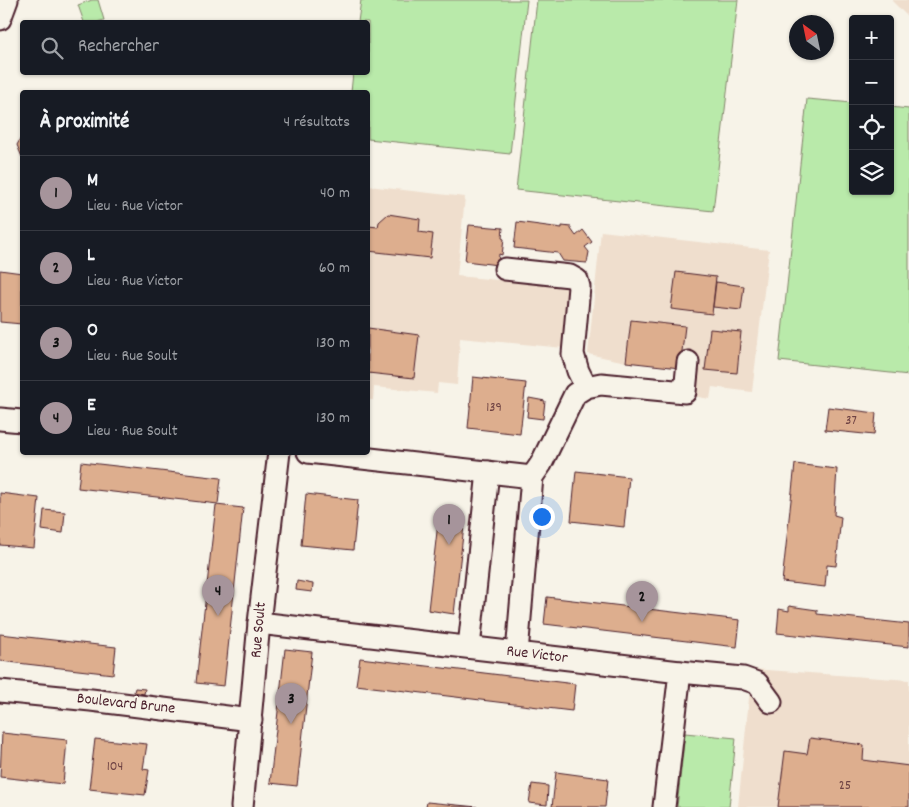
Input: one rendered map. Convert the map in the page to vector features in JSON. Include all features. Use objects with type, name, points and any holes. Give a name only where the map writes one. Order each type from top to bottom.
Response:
[{"type":"street","points":[[0,19],[7,0]]},
{"type":"street","points":[[505,269],[570,276],[577,280],[579,287],[573,354],[578,371],[586,386]]},
{"type":"street","points":[[517,653],[532,477],[541,464],[575,394],[586,386],[601,384],[685,392],[688,362]]},
{"type":"street","points":[[0,419],[20,421]]},
{"type":"street","name":"Rue Soult","points":[[242,807],[259,623],[279,455]]},
{"type":"street","points":[[335,455],[532,477]]},
{"type":"street","points":[[470,647],[488,472]]},
{"type":"street","name":"Rue Victor","points":[[259,623],[743,678],[757,683],[771,702]]},
{"type":"street","points":[[664,807],[680,672]]},
{"type":"street","name":"Boulevard Brune","points":[[0,691],[91,700],[251,720]]},
{"type":"shaded area","points":[[891,0],[909,0],[909,18]]},
{"type":"shaded area","points":[[370,186],[465,197],[457,276],[570,287],[564,348],[460,338],[457,385],[438,383],[437,393],[374,387],[373,400],[370,400]]},
{"type":"shaded area","points":[[601,231],[769,250],[752,392],[712,387],[710,399],[692,396],[695,363],[626,362],[588,354]]},
{"type":"shaded area","points":[[752,669],[909,680],[909,807],[738,807]]},
{"type":"green space","points":[[98,0],[104,20],[83,20],[78,5]]},
{"type":"green space","points":[[361,0],[527,0],[510,154],[370,139],[370,90],[351,90],[353,75],[370,75],[370,20],[358,20]]},
{"type":"green space","points":[[537,0],[738,0],[713,211],[516,190]]},
{"type":"green space","points":[[807,99],[849,103],[849,195],[894,195],[894,107],[909,109],[909,375],[779,361]]},
{"type":"green space","points":[[685,733],[736,738],[729,807],[677,807]]},
{"type":"building","points":[[20,140],[20,152],[17,145]]},
{"type":"building","points":[[388,214],[420,219],[419,232],[433,234],[430,258],[370,251],[370,226],[378,227],[379,222]]},
{"type":"building","points":[[517,222],[562,228],[562,226],[571,227],[576,236],[583,230],[592,242],[585,247],[589,252],[587,263],[563,261],[558,253],[514,248]]},
{"type":"building","points":[[469,225],[503,228],[502,255],[499,254],[498,265],[465,261]]},
{"type":"building","points":[[0,270],[20,273],[20,324],[0,322]]},
{"type":"building","points":[[676,272],[716,277],[712,314],[671,309]]},
{"type":"building","points":[[716,282],[744,286],[741,310],[713,307]]},
{"type":"building","points":[[631,320],[685,326],[680,368],[626,362]]},
{"type":"building","points":[[370,328],[419,335],[414,378],[370,373]]},
{"type":"building","points":[[710,329],[741,332],[737,373],[705,370]]},
{"type":"building","points":[[473,377],[526,383],[520,434],[468,428]]},
{"type":"building","points":[[529,398],[545,401],[543,419],[527,417]]},
{"type":"building","points":[[828,407],[876,413],[874,435],[825,430]]},
{"type":"building","points":[[81,462],[221,478],[218,504],[78,488]]},
{"type":"building","points":[[795,464],[837,469],[834,515],[841,517],[836,566],[827,565],[825,587],[782,582]]},
{"type":"building","points":[[576,471],[629,477],[624,527],[571,521]]},
{"type":"building","points":[[0,493],[39,498],[34,548],[0,545]]},
{"type":"building","points":[[306,494],[358,500],[353,550],[301,545]]},
{"type":"building","points":[[216,505],[243,508],[224,686],[196,683]]},
{"type":"building","points":[[44,510],[65,512],[63,533],[42,530]]},
{"type":"building","points":[[439,514],[465,517],[454,614],[428,610]]},
{"type":"building","points":[[297,581],[313,584],[312,592],[296,590]]},
{"type":"building","points":[[547,597],[740,620],[737,647],[544,624]]},
{"type":"building","points":[[789,606],[817,610],[817,614],[909,624],[909,647],[777,633],[779,609],[789,611]]},
{"type":"building","points":[[0,634],[116,647],[113,674],[0,661]]},
{"type":"building","points":[[285,649],[312,652],[297,786],[270,783]]},
{"type":"building","points":[[360,658],[575,684],[572,711],[356,685]]},
{"type":"building","points":[[135,688],[145,689],[144,694],[134,692]]},
{"type":"building","points":[[2,733],[67,740],[63,784],[0,777]]},
{"type":"building","points":[[810,738],[864,745],[863,760],[909,766],[909,807],[778,807],[785,751],[807,754]]},
{"type":"building","points":[[95,739],[147,744],[143,769],[149,770],[145,795],[89,789]]},
{"type":"building","points":[[556,772],[608,779],[605,807],[552,807]]},
{"type":"building","points":[[532,784],[548,786],[547,805],[529,803]]},
{"type":"building","points":[[427,802],[477,807],[426,807]]},
{"type":"place","name":"M","points":[[449,545]]},
{"type":"place","name":"E","points":[[218,616]]},
{"type":"place","name":"L","points":[[642,622]]},
{"type":"place","name":"O","points":[[291,724]]}]
